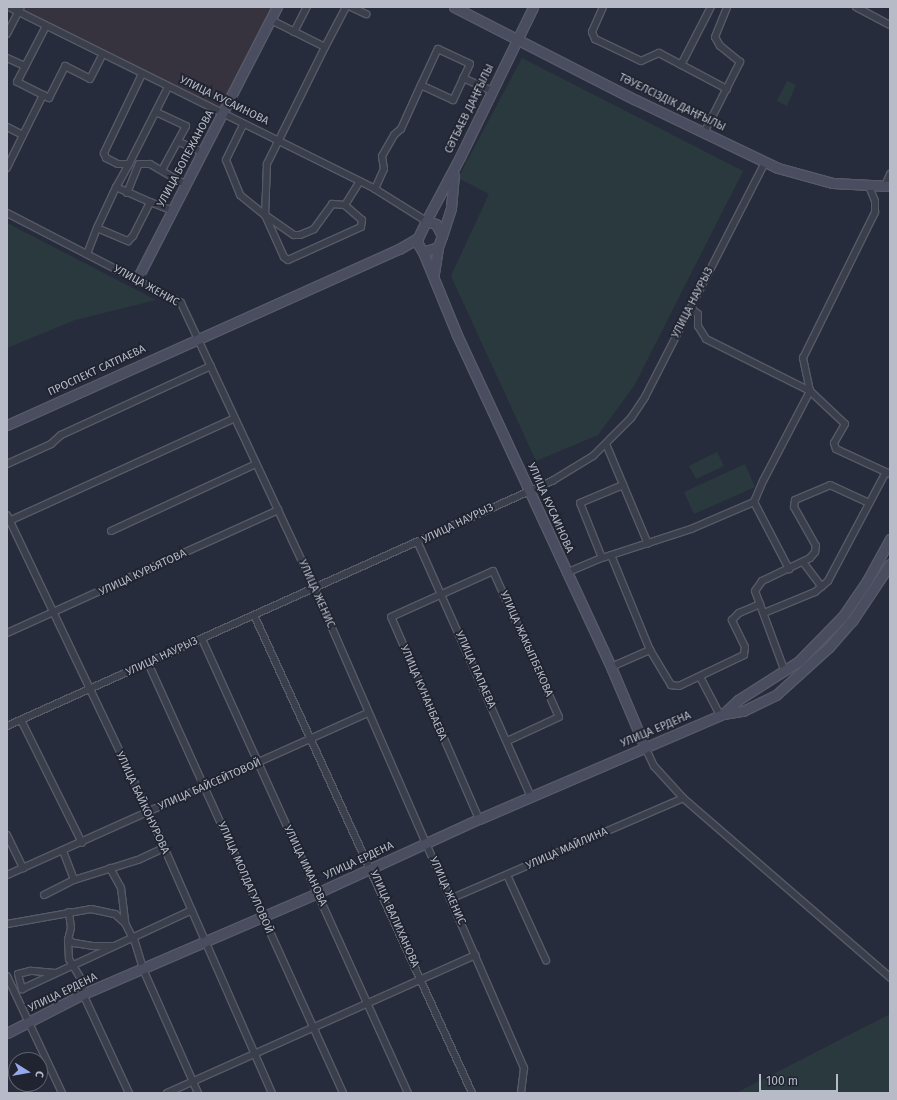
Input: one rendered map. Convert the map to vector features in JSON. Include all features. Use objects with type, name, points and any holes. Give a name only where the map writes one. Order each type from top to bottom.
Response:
[{"type":"street","name":"УЛИЦА КУСАИНОВА","points":[[9,7],[20,10],[46,26],[223,115],[375,188],[426,221]]},
{"type":"street","name":"УЛИЦА БОПЕЖАНОВА","points":[[137,279],[223,115],[277,7]]},
{"type":"street","points":[[294,32],[307,7]]},
{"type":"street","points":[[243,125],[226,160],[240,195],[265,215],[294,235],[300,235],[314,229],[332,204],[345,205],[362,220],[361,227],[292,260],[284,257],[265,215],[267,164],[346,7]]},
{"type":"street","points":[[351,7],[366,14]]},
{"type":"street","name":"ТӘУЕЛСІЗДІК ДАҢҒЫЛЫ","points":[[454,7],[765,162],[808,178],[833,183],[887,186]]},
{"type":"street","name":"СӘТБАЕВ ДАҢҒЫЛЫ","points":[[426,221],[455,167],[534,7]]},
{"type":"street","points":[[604,7],[592,32],[595,39],[641,61],[659,53],[727,89]]},
{"type":"street","points":[[681,65],[710,7]]},
{"type":"street","points":[[704,132],[740,62],[720,46],[715,37],[727,7]]},
{"type":"street","points":[[856,7],[890,24]]},
{"type":"street","points":[[7,34],[20,10]]},
{"type":"street","points":[[271,20],[325,47]]},
{"type":"street","points":[[46,26],[17,82],[49,98],[64,66],[90,79],[103,54]]},
{"type":"street","points":[[375,188],[384,169],[382,156],[394,135],[401,129],[421,85],[438,49],[470,64],[453,100],[421,85]]},
{"type":"street","points":[[7,58],[25,66]]},
{"type":"street","points":[[129,164],[118,164],[106,158],[104,153],[142,74]]},
{"type":"street","points":[[463,78],[492,91]]},
{"type":"street","points":[[87,254],[116,187],[168,87]]},
{"type":"street","points":[[7,168],[43,95]]},
{"type":"street","points":[[156,112],[185,124],[186,128],[162,170]]},
{"type":"street","points":[[7,127],[23,135]]},
{"type":"street","points":[[179,142],[203,152]]},
{"type":"street","name":"УЛИЦА НАУРЫЗ","points":[[7,726],[418,543],[572,471],[606,444],[631,418],[645,396],[765,162]]},
{"type":"street","points":[[127,193],[139,164],[150,164],[186,185]]},
{"type":"street","points":[[434,278],[438,247],[451,208],[455,167]]},
{"type":"street","points":[[887,186],[890,174]]},
{"type":"street","points":[[345,205],[360,181]]},
{"type":"street","points":[[566,573],[602,558],[648,544],[754,502],[763,481],[810,391],[803,358],[875,212],[875,201],[869,186]]},
{"type":"street","points":[[116,187],[172,211]]},
{"type":"street","points":[[97,228],[128,241],[133,236],[150,202]]},
{"type":"street","name":"УЛИЦА ЖЕНИС","points":[[7,213],[181,303],[315,589],[524,1068],[521,1093]]},
{"type":"street","points":[[197,338],[399,249],[418,238],[426,221],[436,224],[442,236]]},
{"type":"street","points":[[418,238],[422,251]]},
{"type":"street","points":[[399,249],[422,251],[438,247]]},
{"type":"street","name":"УЛИЦА КУСАИНОВА","points":[[422,251],[457,335],[530,490],[566,573],[611,667],[645,747]]},
{"type":"street","points":[[691,308],[698,314],[698,326],[706,339],[810,391],[845,424],[834,443],[836,449],[888,473],[869,503],[828,581],[822,587],[764,613]]},
{"type":"street","name":"ПРОСПЕКТ САТПАЕВА","points":[[7,425],[197,338]]},
{"type":"street","points":[[7,464],[51,444],[61,435],[211,366]]},
{"type":"street","points":[[8,518],[235,418]]},
{"type":"street","points":[[606,444],[648,544]]},
{"type":"street","points":[[111,531],[256,464]]},
{"type":"street","points":[[602,558],[580,503],[623,485]]},
{"type":"street","points":[[785,672],[755,591],[758,583],[810,558],[816,548],[794,507],[795,500],[830,485],[869,503]]},
{"type":"street","points":[[754,502],[789,569]]},
{"type":"street","name":"УЛИЦА КУРЬЯТОВА","points":[[7,633],[54,613],[278,510]]},
{"type":"street","name":"УЛИЦА БАЙКОНУРОВА","points":[[8,518],[149,813],[272,1093]]},
{"type":"street","name":"УЛИЦА ЕРДЕНА","points":[[721,714],[738,700],[785,672],[843,616],[867,581],[890,539]]},
{"type":"street","name":"УЛИЦА ПАПАЕВА","points":[[418,543],[531,797]]},
{"type":"street","points":[[611,555],[650,650],[671,685],[679,686],[744,655],[745,647],[732,620],[739,613],[760,604]]},
{"type":"street","points":[[803,562],[822,587]]},
{"type":"street","name":"УЛИЦА ЕРДЕНА","points":[[7,1033],[83,994],[317,893],[479,819],[721,714],[743,711],[776,695],[800,676],[852,621],[890,564]]},
{"type":"street","name":"УЛИЦА ЖАКЫПБЕКОВА","points":[[441,594],[494,573],[558,716],[507,741]]},
{"type":"street","name":"УЛИЦА КУНАНБАЕВА","points":[[441,594],[391,617],[479,819]]},
{"type":"street","name":"УЛИЦА ВАЛИХАНОВА","points":[[254,615],[371,868],[472,1093]]},
{"type":"street","name":"УЛИЦА ИМАНОВА","points":[[202,639],[408,1093]]},
{"type":"street","points":[[611,667],[650,650]]},
{"type":"street","name":"УЛИЦА МОЛДАГУЛОВОЙ","points":[[148,663],[343,1093]]},
{"type":"street","points":[[700,677],[721,714]]},
{"type":"street","name":"УЛИЦА БАЙСЕЙТОВОЙ","points":[[7,875],[149,813],[203,786],[258,763],[368,713]]},
{"type":"street","points":[[21,720],[82,843]]},
{"type":"street","points":[[645,747],[654,766],[683,798],[890,977]]},
{"type":"street","name":"УЛИЦА МАЙЛИНА","points":[[450,899],[683,798]]},
{"type":"street","points":[[7,835],[23,868]]},
{"type":"street","points":[[44,895],[74,880],[138,860],[164,848]]},
{"type":"street","points":[[63,851],[74,880]]},
{"type":"street","points":[[110,868],[121,888],[125,923]]},
{"type":"street","points":[[507,875],[546,960]]},
{"type":"street","points":[[7,924],[91,909],[115,914],[125,923],[134,939],[143,969],[198,1093]]},
{"type":"street","points":[[55,973],[30,971],[18,974],[22,989],[134,939],[192,910]]},
{"type":"street","points":[[69,912],[71,928],[68,940],[69,960],[74,965],[82,981],[83,994],[129,1093]]},
{"type":"street","points":[[68,940],[74,943],[94,946],[116,946]]},
{"type":"street","points":[[167,1093],[475,955]]},
{"type":"street","points":[[7,976],[30,1022],[62,1093]]},
{"type":"shaded area","points":[[26,7],[272,7],[219,111],[24,11]]},
{"type":"shaded area","points":[[522,58],[743,171],[634,386],[598,435],[536,461],[451,276],[489,194],[458,178]]},
{"type":"shaded area","points":[[787,81],[796,85],[787,106],[777,101]]},
{"type":"shaded area","points":[[7,223],[156,300],[75,320],[7,348]]},
{"type":"shaded area","points":[[717,452],[724,466],[696,479],[689,466]]},
{"type":"shaded area","points":[[745,464],[755,487],[694,514],[684,492]]},
{"type":"shaded area","points":[[890,1014],[890,1093],[736,1093]]}]
